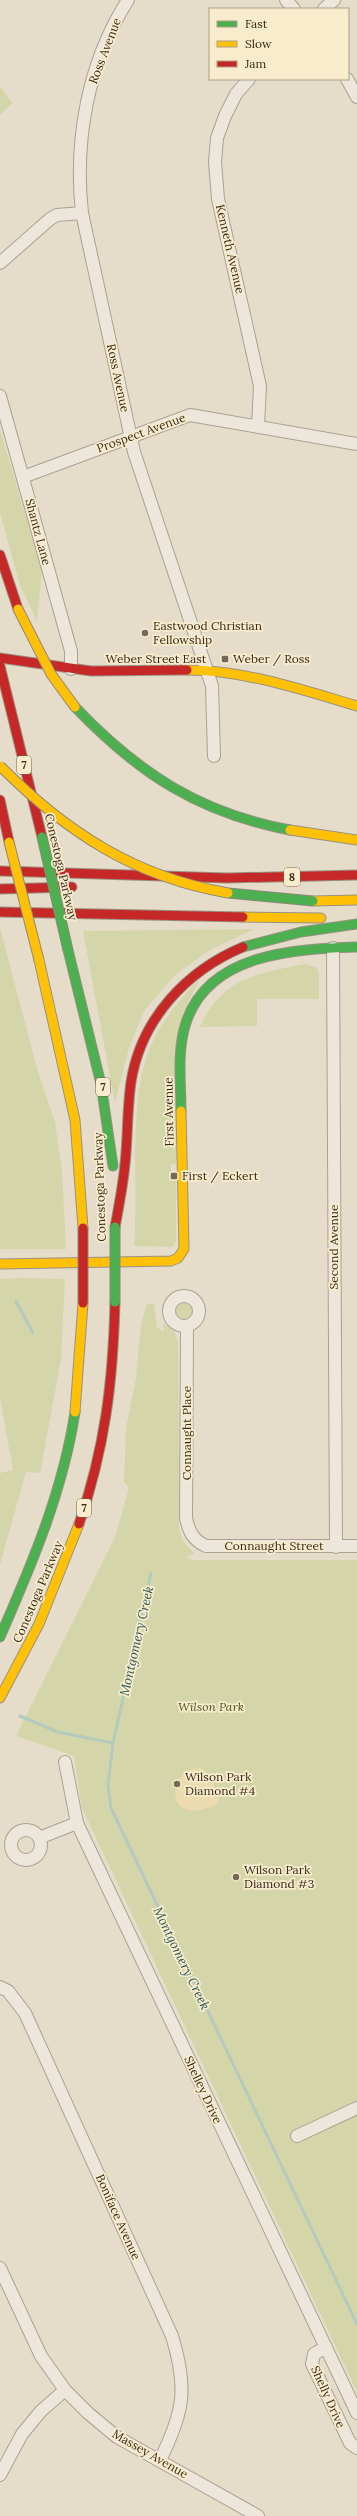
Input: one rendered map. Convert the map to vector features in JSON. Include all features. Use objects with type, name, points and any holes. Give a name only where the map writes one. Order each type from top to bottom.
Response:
[{"type":"main road","points":[[0,555],[18,609],[48,668],[75,707],[120,753],[153,778],[193,800],[273,828],[357,840]]},
{"type":"main road","name":"Weber Street East","points":[[0,658],[91,671],[207,670],[291,686],[357,706]]},
{"type":"main road","name":"Conestoga Parkway","points":[[0,666],[68,950],[96,1054],[109,1118],[114,1180],[115,1227],[115,1302],[112,1378],[102,1437],[83,1514],[56,1587],[23,1658],[0,1698]]},
{"type":"main road","points":[[0,766],[58,819],[112,854],[156,875],[206,888],[262,898],[313,901],[357,900]]},
{"type":"main road","name":"Conestoga Parkway","points":[[0,800],[39,960],[75,1120],[83,1228],[83,1303],[80,1375],[74,1422],[67,1455],[35,1559],[0,1637]]},
{"type":"main road","points":[[39,960],[1,868],[227,878]]},
{"type":"main road","name":"8","points":[[227,878],[357,875]]},
{"type":"main road","points":[[136,885],[227,878]]},
{"type":"main road","points":[[0,889],[82,887]]},
{"type":"main road","points":[[0,912],[357,918]]},
{"type":"main road","points":[[115,1227],[124,1176],[129,1093],[134,1067],[144,1040],[170,998],[187,980],[231,950],[263,939],[304,930],[357,924]]},
{"type":"main road","name":"First Avenue","points":[[0,1264],[171,1261],[178,1258],[184,1249],[180,1064],[185,1025],[193,1004],[205,988],[220,976],[246,963],[285,952],[357,947]]},
{"type":"street","name":"Ross Avenue","points":[[128,0],[114,23],[92,84],[84,116],[80,148],[82,213],[130,436],[212,686],[214,756]]},
{"type":"street","points":[[286,0],[293,8]]},
{"type":"street","points":[[325,8],[334,0]]},
{"type":"street","name":"Kenneth Avenue","points":[[248,80],[236,94],[225,116],[217,138],[214,162],[218,199],[260,386],[258,426]]},
{"type":"street","points":[[348,80],[357,96]]},
{"type":"street","points":[[0,263],[50,219],[57,215],[82,213]]},
{"type":"street","name":"Shantz Lane","points":[[0,396],[71,651],[71,669]]},
{"type":"street","name":"Prospect Avenue","points":[[23,477],[190,415],[357,444]]},
{"type":"street","name":"Second Avenue","points":[[333,948],[336,1547]]},
{"type":"street","name":"Connaught Place","points":[[187,1326],[186,1518],[188,1528],[194,1539]]},
{"type":"street","name":"Connaught Street","points":[[194,1539],[206,1546],[357,1546]]},
{"type":"street","name":"Shelley Drive","points":[[65,1762],[78,1823],[357,2413]]},
{"type":"street","points":[[39,1838],[78,1823]]},
{"type":"street","name":"Boniface Avenue","points":[[0,1987],[8,1991],[26,2013],[172,2336],[182,2377],[180,2417],[160,2460]]},
{"type":"street","points":[[297,2136],[357,2108]]},
{"type":"street","name":"Massey Avenue","points":[[0,2268],[41,2356],[65,2390],[88,2413],[117,2436],[258,2516]]},
{"type":"street","name":"Shelly Drive","points":[[326,2347],[314,2354],[312,2364],[350,2443],[357,2448]]},
{"type":"street","points":[[0,2475],[22,2434],[41,2411],[65,2390]]},
{"type":"green space","points":[[0,86],[12,103],[0,115]]},
{"type":"green space","points":[[0,430],[42,570],[37,621],[20,585],[0,513]]},
{"type":"green space","points":[[0,928],[38,1072],[55,1122],[62,1171],[66,1249],[0,1249]]},
{"type":"green space","points":[[254,929],[210,950],[175,975],[144,1011],[129,1048],[115,1103],[83,931]]},
{"type":"green space","points":[[306,964],[317,968],[319,972],[319,999],[257,999],[257,1026],[200,1027],[209,1011],[219,998],[230,988],[243,980],[272,971]]},
{"type":"green space","points":[[201,977],[188,1003],[176,1164],[171,1164],[171,1179],[176,1179],[176,1241],[173,1247],[134,1246],[137,1111],[140,1084],[146,1059],[155,1037],[170,1013]]},
{"type":"green space","points":[[0,1279],[65,1279],[61,1360],[40,1473],[26,1472],[0,1565],[0,1473],[13,1470],[0,1397]]},
{"type":"green space","points":[[180,1300],[188,1300],[195,1307],[195,1315],[188,1322],[180,1322],[173,1315],[173,1307]]},
{"type":"green space","name":"Wilson Park","points":[[154,1303],[157,1327],[164,1332],[163,1322],[175,1333],[178,1343],[179,1529],[182,1540],[195,1554],[185,1557],[193,1560],[357,1560],[357,2392],[82,1808],[74,1756],[16,1736],[115,1537],[129,1488],[124,1482],[126,1428],[136,1378],[141,1324],[147,1304]]},
{"type":"sand","points":[[201,1768],[212,1781],[219,1800],[217,1804],[199,1810],[186,1809],[178,1804],[175,1795],[176,1786],[181,1777],[190,1770]]},
{"type":"waterway","name":"Montgomery Creek","points":[[16,1301],[33,1333]]},
{"type":"waterway","name":"Montgomery Creek","points":[[151,1573],[113,1743],[108,1785],[111,1808],[357,2324]]},
{"type":"waterway","points":[[20,1716],[58,1732],[113,1743]]},
{"type":"traffic: fast","points":[[75,707],[122,752],[172,787],[227,813],[257,823],[290,830]]},
{"type":"traffic: fast","points":[[42,837],[68,950]]},
{"type":"traffic: fast","points":[[228,893],[313,901]]},
{"type":"traffic: fast","points":[[243,947],[301,932],[357,924]]},
{"type":"traffic: fast","points":[[181,1111],[180,1057],[185,1026],[196,1002],[212,983],[232,969],[255,960],[306,950],[357,947]]},
{"type":"traffic: fast","points":[[68,950],[101,1084],[113,1166]]},
{"type":"traffic: fast","points":[[115,1227],[115,1302]]},
{"type":"traffic: fast","points":[[0,1637],[24,1582],[45,1527],[63,1470],[75,1412]]},
{"type":"traffic: slow","points":[[18,609],[51,674],[75,707]]},
{"type":"traffic: slow","points":[[187,670],[230,673],[252,677],[357,706]]},
{"type":"traffic: slow","points":[[0,766],[50,811],[77,831],[104,848],[132,863],[162,876],[194,886],[228,893]]},
{"type":"traffic: slow","points":[[290,830],[357,840]]},
{"type":"traffic: slow","points":[[9,842],[39,960]]},
{"type":"traffic: slow","points":[[313,901],[357,900]]},
{"type":"traffic: slow","points":[[243,917],[321,918]]},
{"type":"traffic: slow","points":[[39,960],[75,1120],[83,1228]]},
{"type":"traffic: slow","points":[[0,1264],[171,1261],[178,1258],[184,1249],[181,1111]]},
{"type":"traffic: slow","points":[[75,1412],[83,1303]]},
{"type":"traffic: slow","points":[[0,1698],[39,1624],[79,1524]]},
{"type":"traffic: jam","points":[[0,555],[18,609]]},
{"type":"traffic: jam","points":[[0,658],[91,671],[187,670]]},
{"type":"traffic: jam","points":[[0,666],[42,837]]},
{"type":"traffic: jam","points":[[0,800],[9,842]]},
{"type":"traffic: jam","points":[[0,871],[227,878],[357,875]]},
{"type":"traffic: jam","points":[[0,889],[72,887]]},
{"type":"traffic: jam","points":[[0,912],[243,917]]},
{"type":"traffic: jam","points":[[115,1227],[124,1172],[131,1082],[136,1059],[145,1038],[156,1018],[169,1000],[185,984],[203,969],[222,957],[243,947]]},
{"type":"traffic: jam","points":[[83,1228],[83,1303]]},
{"type":"traffic: jam","points":[[79,1524],[95,1468],[106,1414],[110,1387],[115,1302]]},
{"type":"place","name":"Eastwood Christian Fellowship","points":[[145,633]]},
{"type":"place","name":"Weber / Ross","points":[[225,659]]},
{"type":"place","name":"First / Eckert","points":[[174,1176]]},
{"type":"place","name":"Wilson Park Diamond #4","points":[[177,1784]]},
{"type":"place","name":"Wilson Park Diamond #3","points":[[236,1877]]}]
